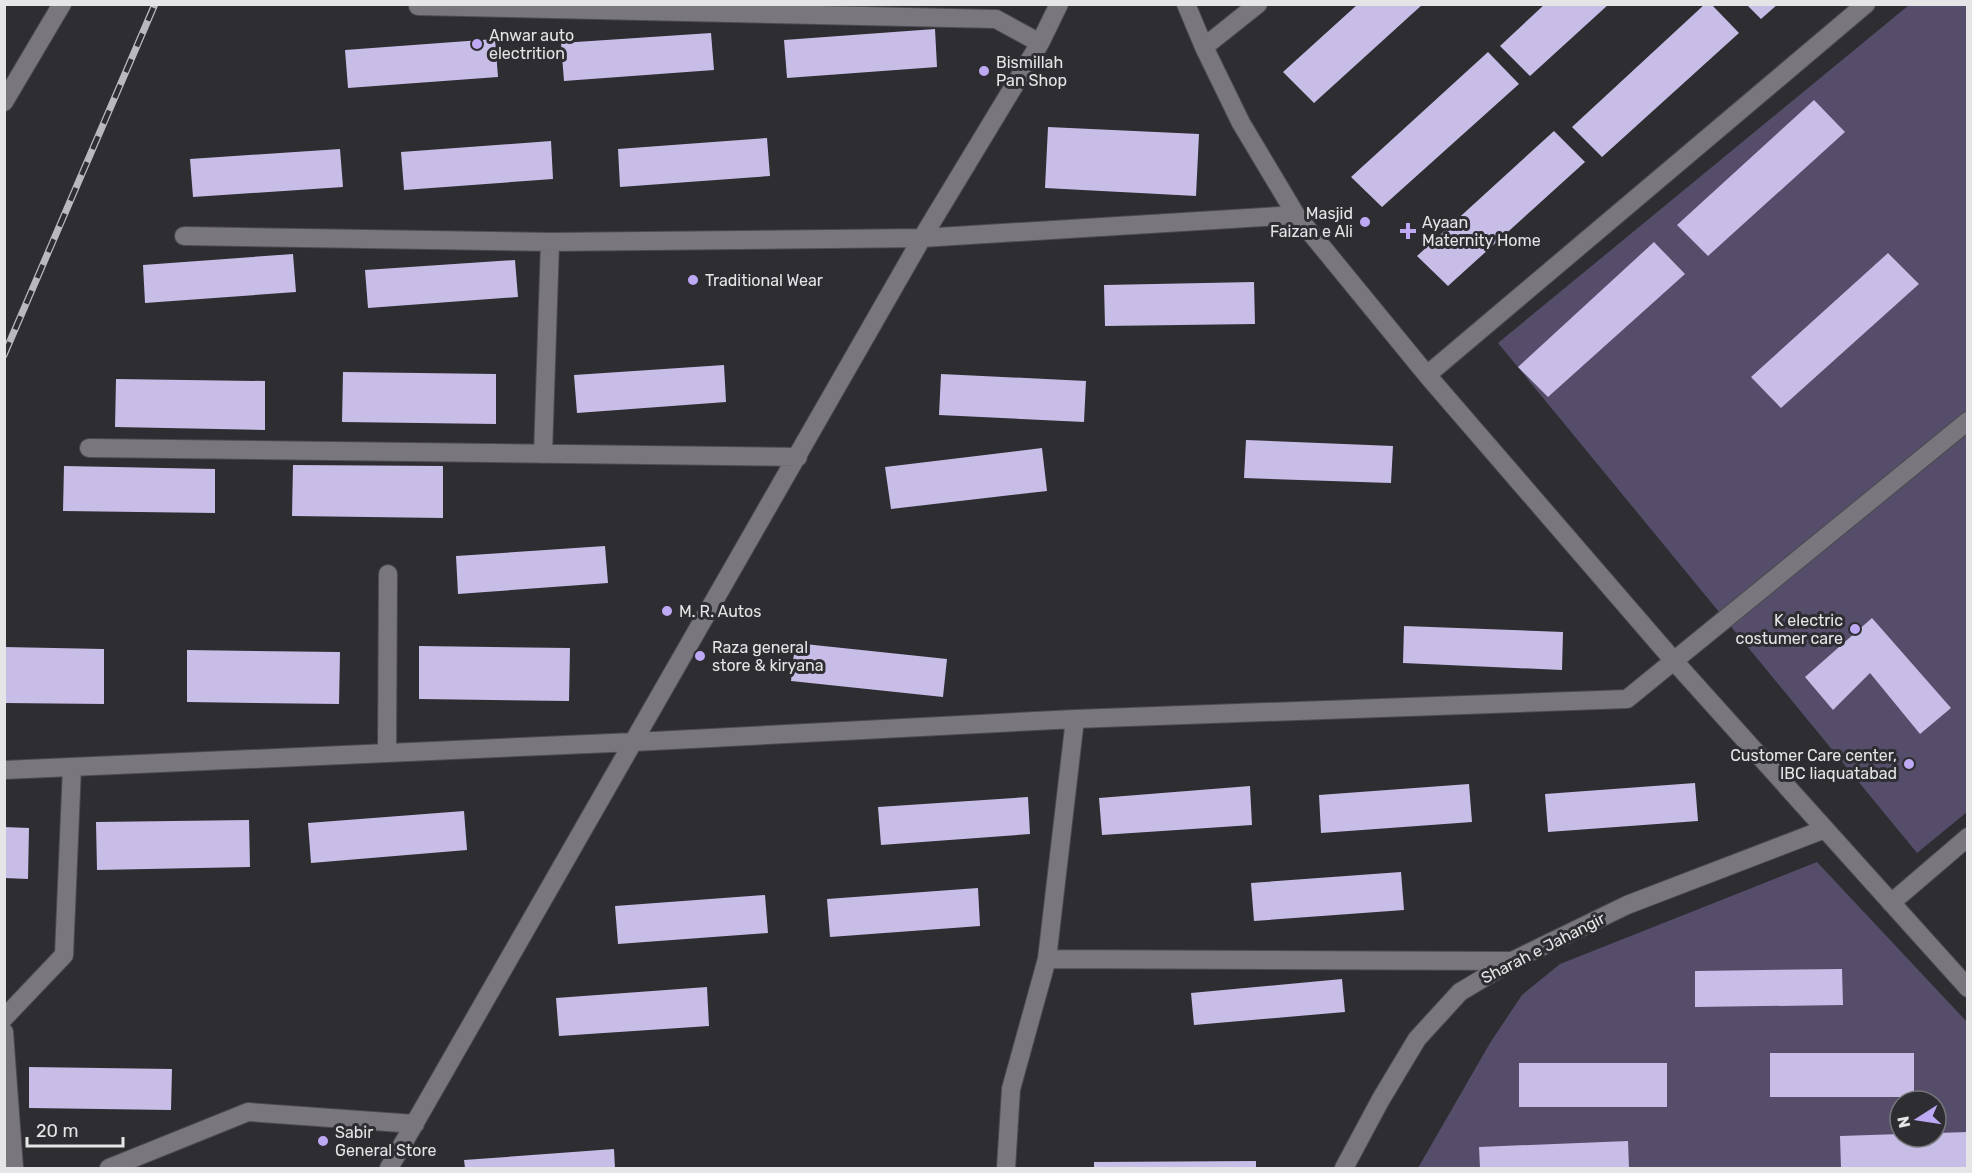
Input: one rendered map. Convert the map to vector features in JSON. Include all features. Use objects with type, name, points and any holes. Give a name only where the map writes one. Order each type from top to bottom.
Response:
[{"type":"street","points":[[4,102],[62,4]]},
{"type":"street","points":[[389,1168],[922,238],[1040,43],[1059,4]]},
{"type":"street","points":[[1186,4],[1241,123],[1296,215],[1427,375],[1674,661],[1968,988]]},
{"type":"street","points":[[1204,47],[1258,4]]},
{"type":"street","points":[[1427,375],[1866,4]]},
{"type":"street","points":[[418,6],[996,19],[1040,43]]},
{"type":"street","points":[[184,236],[550,242],[922,238],[1296,215]]},
{"type":"street","points":[[543,454],[550,242]]},
{"type":"street","points":[[4,770],[634,742],[1075,719],[1627,699],[1968,421]]},
{"type":"street","points":[[89,448],[798,457]]},
{"type":"street","points":[[387,753],[388,574]]},
{"type":"street","points":[[1006,1168],[1011,1089],[1047,959],[1075,719]]},
{"type":"street","points":[[4,1018],[64,955],[72,768]]},
{"type":"street","name":"Sharah e Jahangir","points":[[1344,1168],[1417,1039],[1460,992],[1512,961],[1627,905],[1825,829]]},
{"type":"street","points":[[1891,903],[1968,837]]},
{"type":"street","points":[[1047,959],[1512,961]]},
{"type":"street","points":[[4,1032],[14,1168]]},
{"type":"street","points":[[109,1168],[248,1112],[415,1124]]},
{"type":"shaded area","points":[[1909,5],[1967,5],[1967,812],[1917,853],[1498,343]]},
{"type":"shaded area","points":[[1817,862],[1967,1022],[1967,1168],[1418,1168],[1490,1043],[1522,995],[1560,964]]},
{"type":"building","points":[[1358,4],[1423,4],[1314,103],[1283,72]]},
{"type":"building","points":[[1545,4],[1609,4],[1530,76],[1500,46]]},
{"type":"building","points":[[1705,4],[1711,4],[1739,33],[1602,157],[1572,127]]},
{"type":"building","points":[[1746,4],[1778,4],[1761,19]]},
{"type":"building","points":[[935,29],[937,67],[787,78],[784,40]]},
{"type":"building","points":[[711,33],[714,70],[564,81],[561,43]]},
{"type":"building","points":[[495,39],[498,77],[348,88],[345,50]]},
{"type":"building","points":[[1488,52],[1519,84],[1382,207],[1351,177]]},
{"type":"building","points":[[1814,100],[1845,132],[1708,256],[1677,225]]},
{"type":"building","points":[[1048,127],[1199,134],[1196,196],[1045,188]]},
{"type":"building","points":[[1554,131],[1585,162],[1448,286],[1417,256]]},
{"type":"building","points":[[767,138],[770,176],[620,187],[618,149]]},
{"type":"building","points":[[551,141],[553,179],[404,190],[401,152]]},
{"type":"building","points":[[340,149],[343,187],[193,197],[190,159]]},
{"type":"building","points":[[1654,242],[1685,274],[1548,397],[1518,367]]},
{"type":"building","points":[[1888,253],[1919,284],[1781,408],[1751,377]]},
{"type":"building","points":[[293,254],[296,292],[145,303],[143,265]]},
{"type":"building","points":[[515,260],[518,297],[368,308],[365,270]]},
{"type":"building","points":[[1254,282],[1255,324],[1105,326],[1104,285]]},
{"type":"building","points":[[724,365],[726,402],[577,413],[574,375]]},
{"type":"building","points":[[343,372],[496,374],[496,424],[342,422]]},
{"type":"building","points":[[941,374],[1086,381],[1084,422],[939,415]]},
{"type":"building","points":[[116,379],[265,381],[265,430],[115,427]]},
{"type":"building","points":[[1246,440],[1393,446],[1391,483],[1244,478]]},
{"type":"building","points":[[1042,448],[1047,491],[891,509],[885,467]]},
{"type":"building","points":[[293,465],[443,466],[443,518],[292,516]]},
{"type":"building","points":[[64,466],[215,469],[215,513],[63,511]]},
{"type":"building","points":[[605,546],[608,583],[458,594],[456,556]]},
{"type":"building","points":[[1872,618],[1951,708],[1920,734],[1870,673],[1833,710],[1805,677]]},
{"type":"building","points":[[1404,626],[1563,632],[1562,670],[1403,663]]},
{"type":"building","points":[[795,643],[947,659],[943,697],[791,681]]},
{"type":"building","points":[[419,646],[570,648],[569,701],[419,699]]},
{"type":"building","points":[[4,647],[104,649],[104,704],[4,703]]},
{"type":"building","points":[[187,650],[340,652],[339,704],[187,702]]},
{"type":"building","points":[[1695,783],[1698,821],[1548,832],[1545,794]]},
{"type":"building","points":[[1469,784],[1472,822],[1321,833],[1319,795]]},
{"type":"building","points":[[1250,786],[1252,825],[1102,835],[1099,798]]},
{"type":"building","points":[[1028,797],[1030,834],[881,845],[878,807]]},
{"type":"building","points":[[464,811],[467,850],[311,863],[308,823]]},
{"type":"building","points":[[249,820],[250,867],[97,870],[96,822]]},
{"type":"building","points":[[4,827],[29,828],[28,879],[4,878]]},
{"type":"building","points":[[1401,872],[1404,910],[1254,921],[1251,883]]},
{"type":"building","points":[[978,888],[980,926],[830,937],[827,899]]},
{"type":"building","points":[[765,895],[768,933],[618,944],[615,906]]},
{"type":"building","points":[[1842,969],[1843,1005],[1695,1007],[1695,971]]},
{"type":"building","points":[[1342,979],[1345,1012],[1194,1025],[1191,993]]},
{"type":"building","points":[[707,987],[709,1026],[559,1036],[556,998]]},
{"type":"building","points":[[1770,1053],[1914,1053],[1914,1089],[1888,1089],[1888,1097],[1770,1097]]},
{"type":"building","points":[[1519,1063],[1667,1063],[1667,1107],[1519,1107]]},
{"type":"building","points":[[29,1067],[172,1069],[171,1110],[29,1108]]},
{"type":"building","points":[[1968,1132],[1968,1168],[1841,1168],[1840,1136],[1888,1134],[1888,1149],[1948,1149],[1948,1133]]},
{"type":"building","points":[[1628,1141],[1629,1168],[1480,1168],[1479,1147]]},
{"type":"building","points":[[614,1149],[615,1168],[465,1168],[464,1160]]},
{"type":"building","points":[[1256,1161],[1256,1168],[1094,1168],[1094,1162]]},
{"type":"railway","points":[[4,355],[155,4]]},
{"type":"place","name":"Anwar auto electrition","points":[[477,44]]},
{"type":"place","name":"Bismillah Pan Shop","points":[[984,71]]},
{"type":"place","name":"Masjid Faizan e Ali","points":[[1365,222]]},
{"type":"place","name":"Ayaan Maternity Home","points":[[1408,231]]},
{"type":"place","name":"Traditional Wear","points":[[693,280]]},
{"type":"place","name":"M. R. Autos","points":[[667,611]]},
{"type":"place","name":"K electric costumer care","points":[[1855,629]]},
{"type":"place","name":"Raza general store & kiryana","points":[[700,656]]},
{"type":"place","name":"Customer Care center, IBC liaquatabad","points":[[1909,764]]},
{"type":"place","name":"Sabir General Store","points":[[323,1141]]}]
